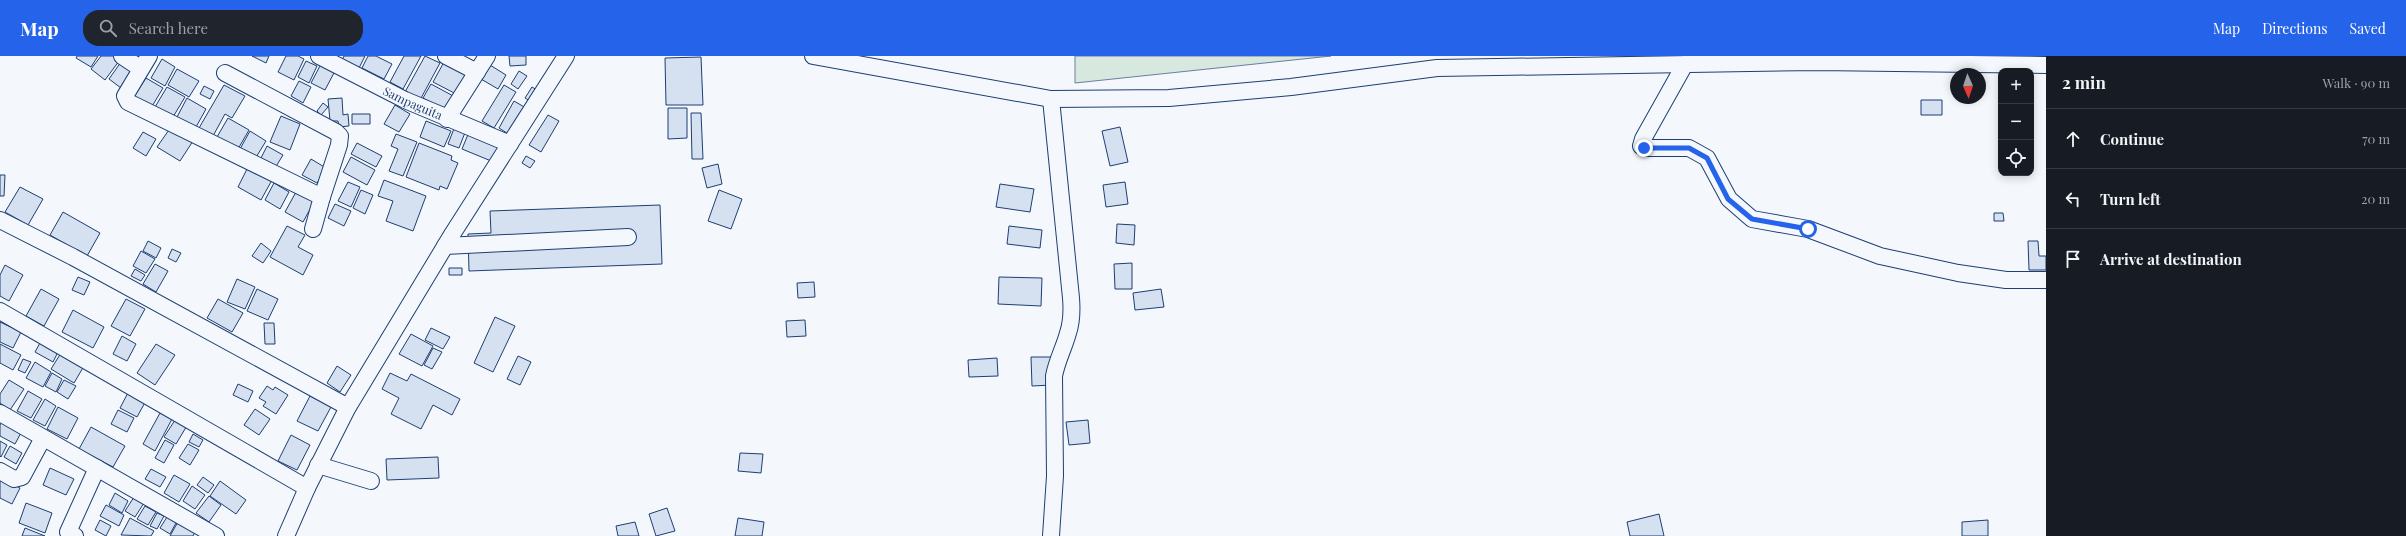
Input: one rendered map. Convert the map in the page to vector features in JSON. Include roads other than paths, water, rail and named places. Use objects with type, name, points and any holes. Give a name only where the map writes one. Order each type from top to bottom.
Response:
[{"type":"street","points":[[122,56],[144,62],[125,96],[132,106],[322,197]]},
{"type":"street","name":"Sampaguita","points":[[319,56],[447,119],[510,144]]},
{"type":"street","points":[[446,56],[476,72]]},
{"type":"street","points":[[447,119],[487,56]]},
{"type":"street","points":[[286,536],[318,465],[348,407],[445,246],[566,56]]},
{"type":"street","points":[[813,56],[1051,99],[1169,98],[1291,87],[1437,68],[1825,62],[2046,66]]},
{"type":"street","points":[[1685,64],[1643,139],[1641,146],[1647,148],[1689,148],[1707,158],[1728,199],[1752,219],[1808,229],[1880,256],[1950,271],[2006,280],[2046,280]]},
{"type":"street","points":[[225,73],[336,132],[340,136],[339,145],[313,229]]},
{"type":"street","points":[[1051,99],[1072,298],[1072,319],[1068,334],[1057,361],[1054,376],[1055,476],[1051,536]]},
{"type":"street","points":[[0,220],[73,257],[348,407]]},
{"type":"street","points":[[445,246],[628,237]]},
{"type":"street","points":[[0,311],[307,488]]},
{"type":"street","points":[[0,413],[216,536]]},
{"type":"street","points":[[0,471],[14,478],[22,477],[43,438]]},
{"type":"street","points":[[318,465],[371,481]]},
{"type":"street","points":[[70,535],[97,468]]}]
